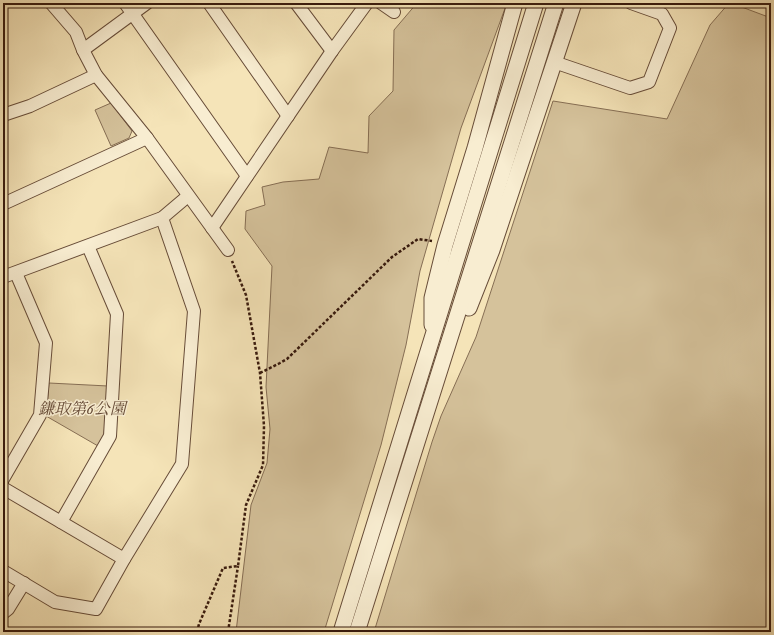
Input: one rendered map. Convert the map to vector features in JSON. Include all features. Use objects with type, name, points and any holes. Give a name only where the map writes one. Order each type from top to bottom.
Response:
[{"type":"street","points":[[51,3],[76,32],[83,50],[96,75],[147,138],[228,250]]},
{"type":"street","points":[[125,3],[247,176]]},
{"type":"street","points":[[83,50],[147,3]]},
{"type":"street","points":[[209,3],[288,116]]},
{"type":"street","points":[[296,3],[332,51]]},
{"type":"street","points":[[212,228],[332,51],[367,3]]},
{"type":"street","points":[[381,3],[394,12]]},
{"type":"street","points":[[431,344],[432,298],[515,3]]},
{"type":"street","points":[[341,632],[536,3]]},
{"type":"street","points":[[357,632],[556,3]]},
{"type":"street","points":[[446,350],[465,319],[492,250],[574,3]]},
{"type":"street","points":[[554,62],[630,88],[649,82],[670,28],[662,14],[631,3]]},
{"type":"street","points":[[3,115],[30,106],[96,75]]},
{"type":"street","points":[[3,204],[147,138]]},
{"type":"street","points":[[3,277],[162,218],[188,196]]},
{"type":"street","points":[[3,571],[55,602],[96,608],[182,464],[194,310],[162,218]]},
{"type":"street","points":[[61,522],[110,436],[117,314],[88,246]]},
{"type":"street","points":[[3,479],[40,415],[46,343],[16,273]]},
{"type":"street","points":[[3,488],[124,559]]},
{"type":"street","points":[[3,613],[8,609],[24,583]]},
{"type":"path","points":[[260,373],[287,359],[392,257],[411,243],[418,239],[446,245]]},
{"type":"path","points":[[228,250],[246,295],[260,373],[264,426],[263,465],[246,505],[228,632]]},
{"type":"path","points":[[197,632],[223,568],[238,566]]},
{"type":"green space","points":[[417,3],[507,3],[461,128],[420,271],[406,345],[381,445],[324,632],[236,632],[251,505],[267,463],[270,429],[266,387],[272,266],[245,229],[246,211],[265,205],[262,187],[283,182],[319,179],[329,147],[368,153],[369,116],[393,91],[394,30]]},
{"type":"green space","points":[[729,3],[771,18],[771,632],[374,632],[432,442],[441,416],[476,337],[553,101],[667,119],[710,25]]},
{"type":"green space","points":[[111,103],[132,131],[129,138],[111,146],[95,110]]},
{"type":"green space","name":"鎌取第6公園","points":[[49,383],[108,386],[104,435],[98,446],[46,416]]},
{"type":"railway","points":[[765,3],[771,5]]}]
